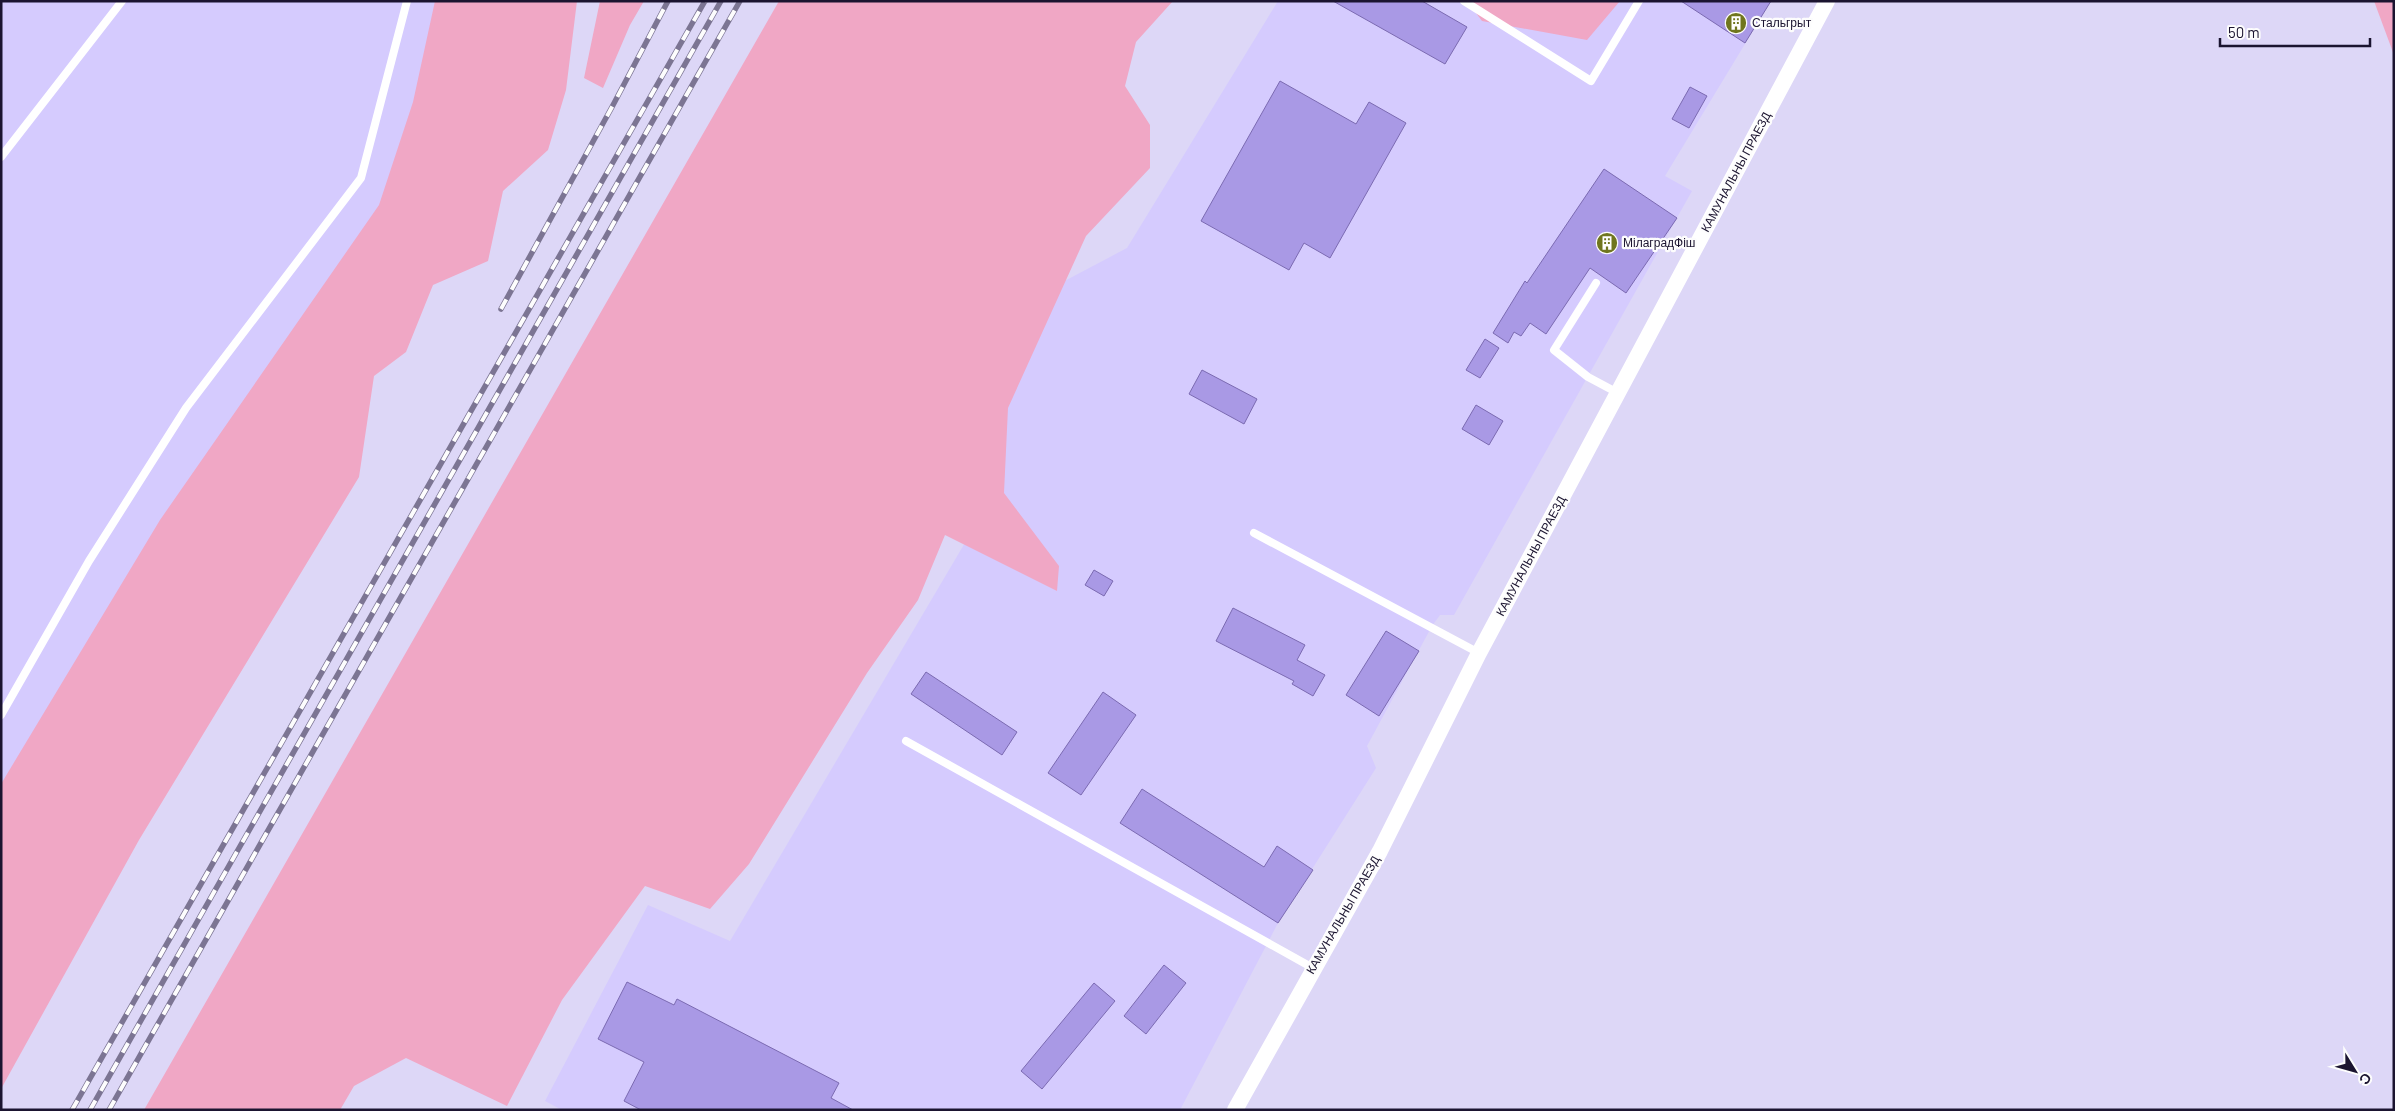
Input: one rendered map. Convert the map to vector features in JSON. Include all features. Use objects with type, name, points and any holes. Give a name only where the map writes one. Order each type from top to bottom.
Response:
[{"type":"street","name":"КАМУНАЛЬНЫ ПРАЕЗД","points":[[1235,1110],[1380,850],[1479,653],[1827,1]]},
{"type":"lane","points":[[1,157],[122,1]]},
{"type":"lane","points":[[1,715],[89,561],[186,408],[361,178],[407,1]]},
{"type":"lane","points":[[1464,1],[1591,81],[1639,1]]},
{"type":"lane","points":[[1596,283],[1554,350],[1588,377],[1618,393]]},
{"type":"lane","points":[[1254,533],[1479,653]]},
{"type":"lane","points":[[906,741],[1313,968]]},
{"type":"shaded area","points":[[1,1],[534,1],[1,852]]},
{"type":"shaded area","points":[[435,1],[577,1],[566,90],[548,150],[503,191],[488,261],[433,285],[406,352],[374,376],[359,477],[139,840],[1,1089],[1,784],[160,520],[379,205],[413,102]]},
{"type":"shaded area","points":[[600,1],[644,1],[630,25],[603,88],[584,78]]},
{"type":"shaded area","points":[[779,1],[1173,1],[1136,42],[1125,86],[1150,125],[1150,168],[1086,236],[1008,408],[1004,493],[1059,566],[1057,591],[945,535],[918,600],[867,673],[749,864],[710,909],[645,886],[562,1000],[507,1106],[406,1058],[354,1086],[340,1110],[144,1110]]},
{"type":"shaded area","points":[[1278,1],[1771,1],[1665,176],[1692,191],[1454,615],[1440,615],[1432,626],[1367,746],[1376,768],[1278,923],[1180,1110],[562,1110],[545,1101],[648,905],[730,941],[969,536],[1040,294],[1127,248]]},
{"type":"shaded area","points":[[1467,1],[1620,1],[1587,40],[1482,21]]},
{"type":"shaded area","points":[[2374,1],[2394,1],[2394,55]]},
{"type":"building","points":[[1333,1],[1422,1],[1467,27],[1445,64]]},
{"type":"building","name":"Стальгрыт","points":[[1681,1],[1771,1],[1745,43]]},
{"type":"building","points":[[1280,81],[1356,124],[1369,102],[1406,123],[1330,258],[1304,243],[1289,270],[1201,221]]},
{"type":"building","points":[[1690,87],[1707,96],[1689,128],[1672,119]]},
{"type":"building","name":"МілаградФіш","points":[[1604,169],[1677,218],[1626,293],[1590,268],[1546,334],[1530,323],[1521,336],[1514,332],[1508,343],[1493,333],[1525,281],[1527,283]]},
{"type":"building","points":[[1485,339],[1499,348],[1480,378],[1466,370]]},
{"type":"building","points":[[1202,370],[1257,399],[1244,424],[1189,394]]},
{"type":"building","points":[[1476,405],[1503,421],[1489,445],[1462,429]]},
{"type":"building","points":[[1094,570],[1113,581],[1104,596],[1085,585]]},
{"type":"building","points":[[1233,608],[1305,645],[1297,660],[1325,675],[1313,696],[1292,684],[1294,681],[1216,641]]},
{"type":"building","points":[[1386,631],[1419,651],[1379,716],[1346,695]]},
{"type":"building","points":[[926,672],[1017,732],[1002,755],[911,694]]},
{"type":"building","points":[[1103,692],[1136,715],[1081,795],[1048,773]]},
{"type":"building","points":[[1142,789],[1264,867],[1277,846],[1313,870],[1278,923],[1120,823]]},
{"type":"building","points":[[1164,965],[1186,983],[1146,1034],[1124,1016]]},
{"type":"building","points":[[627,982],[674,1005],[677,999],[839,1083],[831,1098],[853,1110],[641,1110],[624,1101],[644,1062],[598,1039]]},
{"type":"building","points":[[1094,983],[1115,1001],[1042,1089],[1021,1071]]},
{"type":"railway","points":[[501,309],[668,1]]},
{"type":"railway","points":[[72,1110],[705,1]]},
{"type":"railway","points":[[90,1110],[721,1]]},
{"type":"railway","points":[[109,1110],[740,1]]},
{"type":"place","name":"Стальгрыт","points":[[1736,23]]},
{"type":"place","name":"МілаградФіш","points":[[1607,243]]}]
